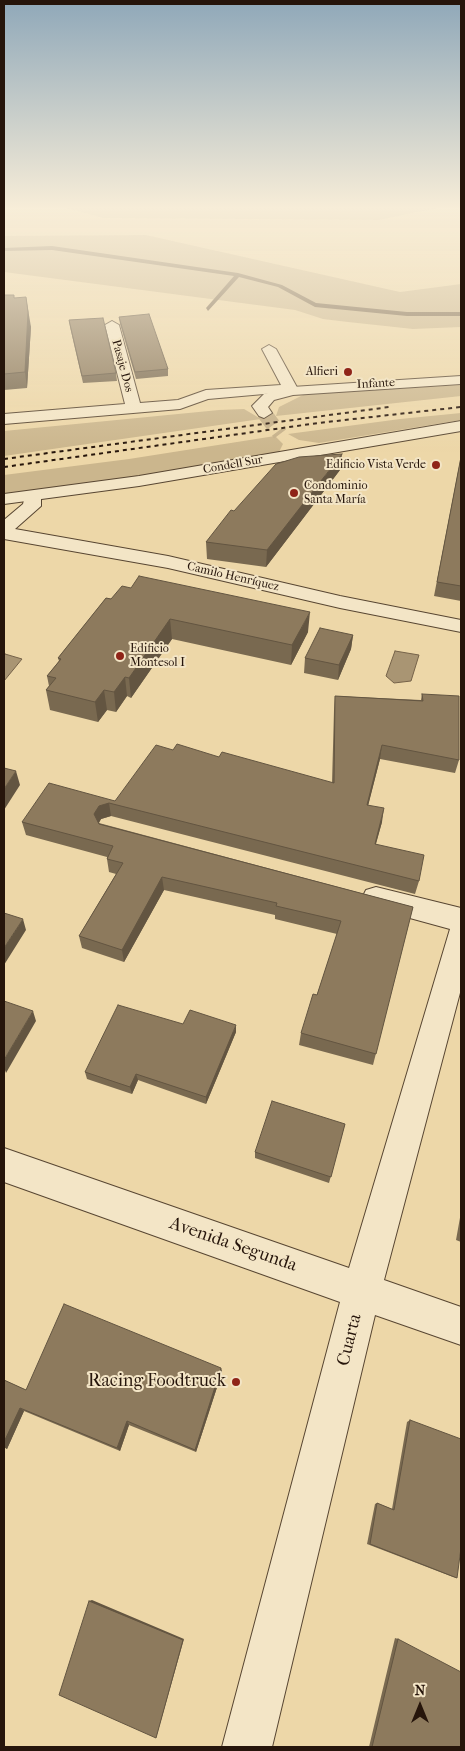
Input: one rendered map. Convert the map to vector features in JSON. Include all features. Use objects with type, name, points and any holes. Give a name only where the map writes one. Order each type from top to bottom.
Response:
[{"type":"street","name":"Pasaje Dos","points":[[112,325],[133,407]]},
{"type":"street","points":[[269,349],[292,391]]},
{"type":"street","name":"Infante","points":[[4,419],[180,404],[262,409],[269,397],[292,391],[461,380]]},
{"type":"street","name":"Infante","points":[[180,404],[206,395],[275,389],[292,391]]},
{"type":"street","name":"Condell Sur","points":[[4,498],[32,496],[139,481],[461,426]]},
{"type":"street","points":[[287,441],[300,453]]},
{"type":"street","points":[[4,531],[32,506],[32,496]]},
{"type":"street","name":"Camilo Henríquez","points":[[4,531],[168,562],[340,602],[461,626]]},
{"type":"street","points":[[349,891],[461,920]]},
{"type":"street","name":"Cuarta","points":[[247,1747],[362,1290],[461,935]]},
{"type":"street","name":"Avenida Segunda","points":[[4,1165],[461,1326]]},
{"type":"shaded area","points":[[132,289],[385,289],[400,292],[425,289],[461,289],[461,327],[413,329],[323,319],[295,310]]},
{"type":"shaded area","points":[[461,385],[461,396],[276,416],[279,407],[305,394]]},
{"type":"shaded area","points":[[244,409],[261,419],[4,456],[4,431]]},
{"type":"shaded area","points":[[461,413],[461,420],[319,443],[299,440],[288,434],[400,419]]},
{"type":"shaded area","points":[[275,436],[283,444],[279,452],[136,478],[4,494],[4,475],[129,459]]},
{"type":"shaded area","points":[[395,651],[419,655],[411,681],[394,683],[386,676]]},
{"type":"shaded area","points":[[5,654],[22,659],[4,681],[4,656]]},
{"type":"building","points":[[4,295],[14,295],[14,298],[26,297],[28,312],[25,372],[4,374]]},
{"type":"building","points":[[149,314],[168,369],[135,372],[119,317]]},
{"type":"building","points":[[103,318],[116,373],[82,376],[69,320]]},
{"type":"building","points":[[342,454],[267,550],[206,542],[231,510],[234,511],[276,464],[299,457]]},
{"type":"building","points":[[461,457],[461,586],[437,582]]},
{"type":"building","points":[[139,576],[310,612],[292,645],[170,619],[129,678],[125,677],[114,692],[104,690],[95,702],[46,690],[56,678],[47,676],[61,659],[58,658],[106,598],[111,599],[122,586],[131,588]]},
{"type":"building","points":[[320,628],[353,635],[339,665],[305,658]]},
{"type":"building","points":[[422,694],[459,696],[459,760],[382,745],[367,805],[384,808],[375,844],[424,855],[419,881],[109,803],[99,806],[94,814],[99,824],[413,907],[376,1054],[301,1033],[313,994],[317,995],[341,921],[276,906],[277,903],[162,877],[122,950],[79,936],[123,863],[107,859],[113,846],[22,822],[49,783],[115,801],[156,745],[173,750],[177,744],[219,757],[222,752],[334,783],[335,696],[423,701]]},
{"type":"building","points":[[4,768],[16,771],[4,789]]},
{"type":"building","points":[[4,913],[23,919],[4,948]]},
{"type":"building","points":[[4,1001],[33,1011],[4,1060]]},
{"type":"building","points":[[118,1005],[183,1024],[190,1010],[236,1025],[206,1097],[136,1074],[130,1087],[85,1072]]},
{"type":"building","points":[[272,1101],[345,1124],[331,1177],[255,1152]]},
{"type":"building","points":[[64,1304],[221,1368],[195,1450],[127,1421],[117,1448],[20,1408],[4,1442],[4,1380],[26,1390]]},
{"type":"building","points":[[410,1420],[461,1439],[461,1548],[457,1578],[370,1544],[377,1503],[394,1510]]},
{"type":"building","points":[[89,1601],[183,1640],[156,1738],[59,1695]]},
{"type":"building","points":[[398,1639],[461,1672],[461,1747],[372,1747]]},
{"type":"waterway","points":[[208,309],[226,289]]},
{"type":"waterway","points":[[285,289],[315,305],[407,314],[461,314]]},
{"type":"tunnel","points":[[264,413],[280,434]]},
{"type":"railway","points":[[4,459],[389,407]]},
{"type":"railway","points":[[4,467],[318,423],[461,407]]},
{"type":"place","name":"Alfieri","points":[[348,372]]},
{"type":"place","name":"Edificio Vista Verde","points":[[436,465]]},
{"type":"place","name":"Condominio Santa María","points":[[294,493]]},
{"type":"place","name":"Edificio Montesol I","points":[[120,656]]},
{"type":"place","name":"Racing Foodtruck","points":[[236,1382]]}]
